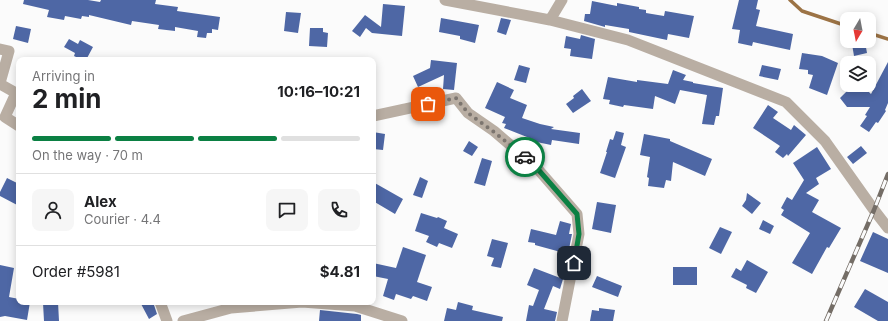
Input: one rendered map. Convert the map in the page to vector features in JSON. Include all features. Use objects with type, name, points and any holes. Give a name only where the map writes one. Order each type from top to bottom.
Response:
[{"type":"street","points":[[445,0],[550,20],[628,40],[786,102],[825,141],[888,228]]},
{"type":"street","points":[[550,20],[562,0]]},
{"type":"street","points":[[0,49],[9,51],[0,84],[16,93],[5,117],[16,124]]},
{"type":"street","points":[[376,115],[456,98],[468,113],[494,132],[536,167],[577,214],[579,234],[562,321]]},
{"type":"street","points":[[161,305],[167,321]]},
{"type":"street","points":[[183,321],[231,308],[265,305]]},
{"type":"street","points":[[342,305],[355,306],[402,321]]},
{"type":"building","points":[[24,0],[88,0],[100,2],[101,0],[156,0],[155,4],[178,7],[177,11],[220,17],[218,30],[212,29],[212,33],[207,33],[206,38],[197,37],[198,31],[175,27],[175,31],[158,29],[159,25],[132,21],[131,25],[89,15],[89,17],[82,16],[81,19],[65,16],[64,20],[47,17],[49,10],[23,4]]},
{"type":"building","points":[[739,0],[758,0],[756,9],[760,10],[756,26],[793,34],[790,50],[753,42],[752,46],[738,43],[740,30],[732,29]]},
{"type":"building","points":[[592,1],[617,6],[617,3],[639,7],[639,9],[646,10],[646,13],[664,16],[665,11],[694,16],[689,38],[668,34],[667,40],[629,32],[629,29],[605,25],[605,27],[584,21],[585,14],[590,14]]},
{"type":"building","points":[[383,4],[405,6],[402,36],[372,33],[366,28],[360,37],[352,31],[365,15],[381,27]]},
{"type":"building","points":[[286,12],[301,13],[298,33],[284,31]]},
{"type":"building","points":[[441,18],[479,25],[475,43],[460,39],[460,36],[439,32]]},
{"type":"building","points":[[501,18],[511,20],[506,35],[497,32]]},
{"type":"building","points":[[16,26],[31,29],[28,43],[13,39]]},
{"type":"building","points":[[310,28],[323,28],[323,32],[328,33],[327,47],[309,46]]},
{"type":"building","points":[[581,35],[595,39],[592,59],[570,56],[571,49],[564,48],[566,36],[580,39]]},
{"type":"building","points":[[69,39],[78,44],[80,40],[93,47],[88,57],[76,57],[74,56],[75,53],[64,47]]},
{"type":"building","points":[[853,48],[866,48],[867,53],[854,56]]},
{"type":"building","points":[[802,53],[822,56],[838,63],[827,95],[809,88],[813,75],[808,74],[808,70],[799,69]]},
{"type":"building","points":[[431,60],[457,63],[454,90],[443,89],[444,75],[418,87],[413,76],[430,68]]},
{"type":"building","points":[[888,62],[888,103],[885,110],[886,111],[878,123],[876,122],[869,132],[860,126],[867,116],[865,115],[870,107],[847,107],[840,98],[846,92],[869,92],[871,94],[872,92],[876,92],[876,85]]},
{"type":"building","points":[[519,65],[530,68],[526,83],[514,80]]},
{"type":"building","points":[[762,65],[781,69],[778,80],[759,76]]},
{"type":"building","points":[[673,70],[686,75],[683,80],[723,88],[719,116],[716,116],[714,125],[702,124],[707,95],[680,90],[675,104],[655,96],[653,109],[624,105],[623,107],[609,104],[610,100],[603,99],[608,77],[637,82],[637,80],[668,84]]},
{"type":"building","points":[[497,82],[514,90],[510,98],[527,105],[522,118],[554,127],[551,129],[580,133],[579,144],[552,140],[551,145],[532,141],[532,139],[504,128],[506,124],[502,123],[505,117],[485,108]]},
{"type":"building","points":[[582,89],[591,101],[573,113],[566,104]]},
{"type":"building","points":[[768,105],[778,112],[773,118],[791,130],[794,125],[806,135],[788,156],[787,154],[783,158],[775,152],[780,146],[753,128]]},
{"type":"building","points":[[616,131],[624,133],[621,145],[626,147],[615,178],[600,173],[610,139],[613,140]]},
{"type":"building","points":[[376,132],[385,134],[383,150],[376,149]]},
{"type":"building","points":[[644,134],[670,139],[670,141],[712,159],[705,176],[673,162],[671,181],[666,180],[664,188],[648,186],[649,178],[647,177],[650,157],[640,155]]},
{"type":"building","points":[[469,141],[478,147],[472,156],[463,151]]},
{"type":"building","points":[[861,146],[867,153],[853,164],[847,157]]},
{"type":"building","points":[[817,147],[831,169],[816,178],[819,184],[806,193],[819,200],[812,212],[841,228],[829,248],[827,247],[812,274],[792,263],[810,233],[781,215],[784,210],[781,208],[787,197],[792,200],[804,180],[793,163]]},
{"type":"building","points":[[482,158],[492,161],[485,186],[474,183]]},
{"type":"building","points":[[420,177],[428,181],[422,198],[413,195]]},
{"type":"building","points":[[7,178],[16,182],[16,204],[0,196],[0,192]]},
{"type":"building","points":[[376,184],[403,199],[395,214],[376,203]]},
{"type":"building","points":[[747,193],[761,203],[752,214],[742,206],[746,200]]},
{"type":"building","points":[[597,202],[616,205],[611,233],[592,229]]},
{"type":"building","points":[[421,213],[447,221],[444,228],[458,234],[452,248],[439,243],[437,247],[426,242],[429,236],[415,231]]},
{"type":"building","points":[[763,220],[774,226],[770,234],[759,229]]},
{"type":"building","points":[[560,221],[571,224],[569,234],[572,234],[568,254],[528,242],[531,229],[556,235]]},
{"type":"building","points":[[720,227],[732,232],[721,254],[709,248]]},
{"type":"building","points":[[873,232],[888,239],[888,273],[860,261]]},
{"type":"building","points":[[492,239],[508,243],[501,268],[491,266],[494,258],[487,256]]},
{"type":"building","points":[[403,247],[426,255],[417,282],[432,287],[427,301],[413,296],[411,299],[396,294],[394,300],[383,296],[388,279],[376,277],[376,264],[396,268]]},
{"type":"building","points":[[747,260],[768,272],[756,293],[746,288],[747,285],[731,277],[736,268],[741,271]]},
{"type":"building","points":[[0,265],[14,268],[9,297],[16,298],[16,305],[30,305],[27,320],[5,316],[0,317]]},
{"type":"building","points":[[673,267],[697,267],[697,285],[673,285]]},
{"type":"building","points":[[534,268],[563,279],[560,289],[553,286],[544,309],[557,312],[555,321],[526,321],[529,305],[533,306],[539,290],[527,285]]},
{"type":"building","points":[[597,276],[622,286],[618,297],[592,287]]},
{"type":"building","points":[[865,289],[888,302],[888,321],[878,321],[854,307]]},
{"type":"building","points":[[458,302],[473,306],[472,310],[503,317],[502,321],[444,321],[447,308],[456,310]]},
{"type":"building","points":[[43,305],[58,305],[59,321],[44,321]]},
{"type":"building","points":[[142,305],[154,305],[157,314],[149,319]]},
{"type":"building","points":[[599,308],[615,310],[613,321],[590,321],[592,310],[599,311]]},
{"type":"building","points":[[320,310],[361,315],[361,321],[319,321]]},
{"type":"waterway","points":[[790,0],[802,11],[840,24]]},
{"type":"waterway","points":[[876,35],[888,39]]},
{"type":"railway","points":[[826,321],[888,174]]},
{"type":"way so far","points":[[428,104],[456,98],[468,113],[525,157]]},
{"type":"route","points":[[525,157],[536,167],[577,214],[579,234],[574,263]]}]
